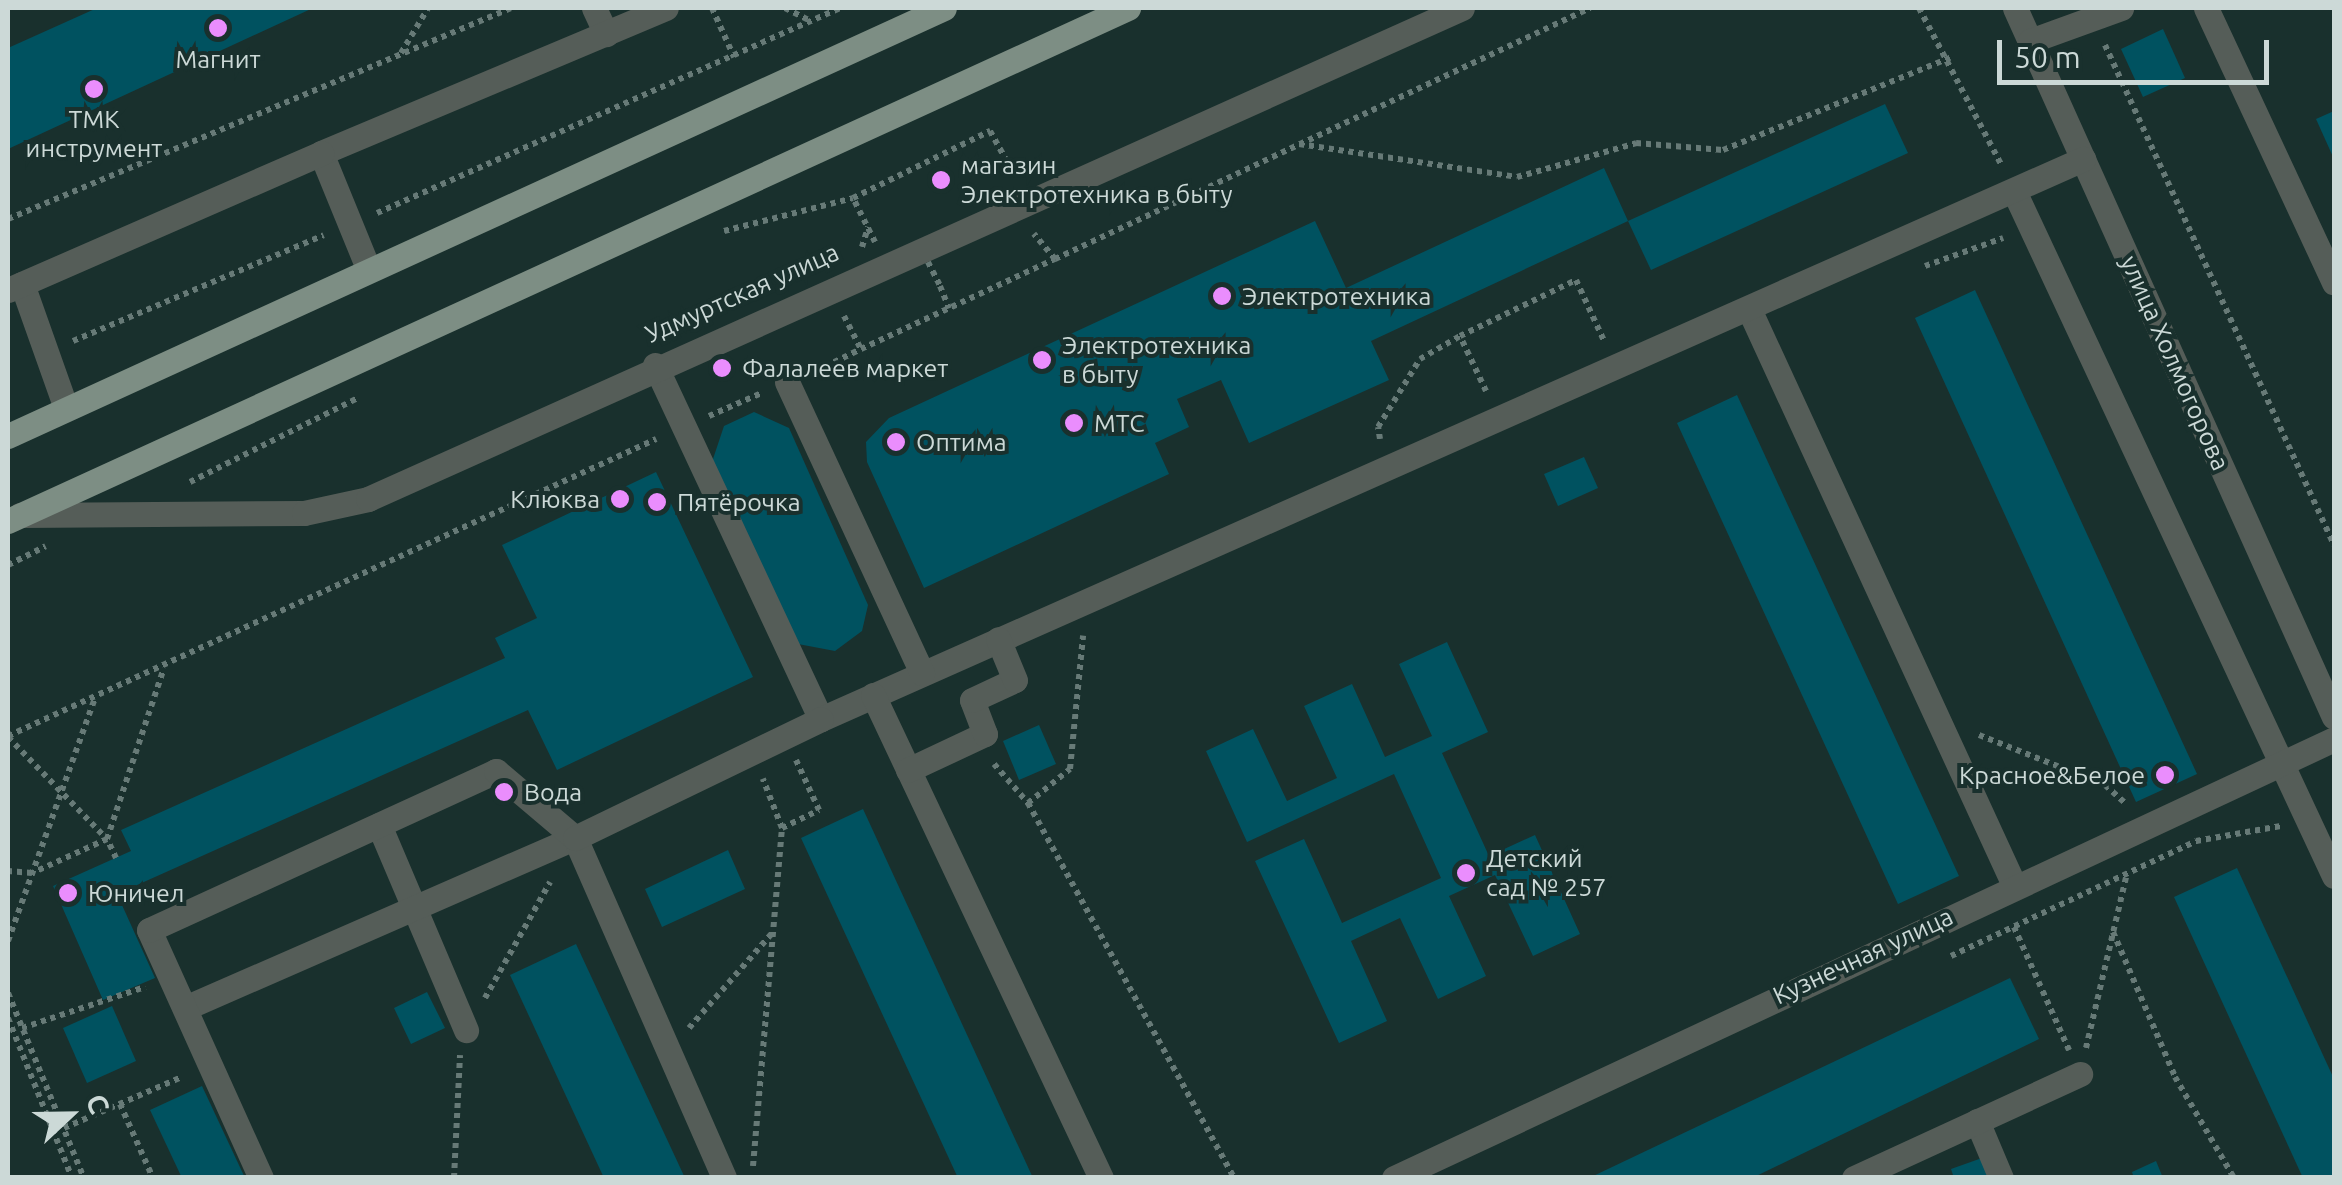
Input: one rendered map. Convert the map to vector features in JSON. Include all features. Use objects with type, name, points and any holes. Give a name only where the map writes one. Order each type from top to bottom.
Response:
[{"type":"main road","points":[[8,436],[368,268],[944,8]]},
{"type":"main road","name":"Удмуртская улица","points":[[14,518],[1128,8]]},
{"type":"street","points":[[594,8],[606,34]]},
{"type":"street","points":[[66,408],[46,352],[14,287],[666,8]]},
{"type":"street","name":"Удмуртская улица","points":[[14,518],[304,513],[368,499],[1026,196],[1462,8]]},
{"type":"street","name":"улица Холмогорова","points":[[2015,8],[2324,669],[2334,717]]},
{"type":"street","points":[[2030,42],[2121,8]]},
{"type":"street","points":[[2206,8],[2334,283]]},
{"type":"street","points":[[321,153],[346,226],[368,268]]},
{"type":"street","points":[[184,1008],[414,912],[872,695],[2083,159]]},
{"type":"street","points":[[2014,191],[2277,764],[2334,876]]},
{"type":"street","points":[[1749,309],[2014,885]]},
{"type":"street","points":[[654,365],[680,428],[821,719]]},
{"type":"street","points":[[787,382],[922,674]]},
{"type":"street","points":[[908,770],[985,734],[972,700],[1016,680],[998,640]]},
{"type":"street","points":[[872,695],[1101,1178]]},
{"type":"street","name":"Кузнечная улица","points":[[1394,1178],[2014,885],[2334,739]]},
{"type":"street","points":[[260,1178],[148,930],[496,771],[575,838],[724,1178]]},
{"type":"street","points":[[378,825],[466,1030]]},
{"type":"street","points":[[1854,1178],[2080,1074]]},
{"type":"street","points":[[1977,1121],[2001,1178]]},
{"type":"path","points":[[400,54],[428,8]]},
{"type":"path","points":[[8,220],[511,8]]},
{"type":"path","points":[[712,8],[734,58]]},
{"type":"path","points":[[785,8],[811,21]]},
{"type":"path","points":[[46,352],[734,58],[840,8]]},
{"type":"path","points":[[843,313],[861,348],[1590,8]]},
{"type":"path","points":[[1920,8],[1950,58],[2014,191]]},
{"type":"path","points":[[2093,18],[2334,545]]},
{"type":"path","points":[[1299,144],[1517,178],[1636,143],[1723,150],[1950,58]]},
{"type":"path","points":[[711,236],[854,198],[990,131],[1026,196],[1030,228],[1055,258]]},
{"type":"path","points":[[854,198],[884,261],[928,262],[949,308]]},
{"type":"path","points":[[1386,468],[1378,427],[1420,359],[1576,280],[1616,368]]},
{"type":"path","points":[[1460,336],[1499,419]]},
{"type":"path","points":[[116,858],[107,838],[63,788],[8,737],[815,368]]},
{"type":"path","points":[[170,490],[372,392]]},
{"type":"path","points":[[8,566],[58,540]]},
{"type":"path","points":[[1028,803],[1070,770],[1083,636]]},
{"type":"path","points":[[8,871],[32,873],[107,838],[164,666]]},
{"type":"path","points":[[8,942],[95,698]]},
{"type":"path","points":[[1939,722],[2105,785],[2149,823]]},
{"type":"path","points":[[782,828],[818,810],[785,736]]},
{"type":"path","points":[[974,740],[1028,803],[1234,1178]]},
{"type":"path","points":[[752,752],[782,828],[752,1178]]},
{"type":"path","points":[[1942,960],[2196,841],[2308,822]]},
{"type":"path","points":[[454,1178],[454,1080],[466,1030],[575,838]]},
{"type":"path","points":[[2080,1074],[2126,876]]},
{"type":"path","points":[[2014,927],[2080,1074]]},
{"type":"path","points":[[669,1052],[774,931]]},
{"type":"path","points":[[2113,932],[2175,1077],[2234,1178]]},
{"type":"path","points":[[22,1028],[170,976]]},
{"type":"path","points":[[8,993],[84,1178]]},
{"type":"path","points":[[8,1018],[72,1178]]},
{"type":"path","points":[[64,1128],[211,1065]]},
{"type":"path","points":[[120,1104],[153,1178]]},
{"type":"building","points":[[97,8],[313,8],[8,149],[8,48]]},
{"type":"building","points":[[2163,29],[2185,78],[2143,97],[2121,49]]},
{"type":"building","points":[[1885,104],[1908,153],[1651,270],[1628,221]]},
{"type":"building","points":[[2334,111],[2334,159],[2316,119]]},
{"type":"building","points":[[1604,168],[1628,221],[1371,341],[1389,380],[1249,443],[1221,380],[1177,399],[1189,427],[1155,443],[1169,474],[924,588],[867,462],[866,442],[889,418],[1315,221],[1346,288]]},
{"type":"building","points":[[1975,290],[2197,774],[2136,802],[1915,318]]},
{"type":"building","points":[[1737,395],[1959,876],[1898,904],[1677,423]]},
{"type":"building","points":[[754,412],[789,428],[868,605],[862,631],[835,651],[798,644],[712,462],[724,426]]},
{"type":"building","points":[[1584,457],[1598,488],[1558,506],[1544,474]]},
{"type":"building","points":[[656,472],[753,677],[557,770],[528,710],[117,894],[155,978],[103,1000],[53,886],[131,851],[121,830],[505,658],[495,638],[537,618],[502,545]]},
{"type":"building","points":[[1447,642],[1488,732],[1442,753],[1489,856],[1535,835],[1580,934],[1533,956],[1495,875],[1449,896],[1486,976],[1438,999],[1400,918],[1351,941],[1387,1021],[1339,1043],[1255,861],[1304,839],[1342,923],[1441,878],[1394,774],[1247,842],[1206,751],[1253,729],[1287,801],[1337,778],[1304,706],[1352,684],[1385,757],[1432,736],[1399,664]]},
{"type":"building","points":[[1039,725],[1056,764],[1019,780],[1003,741]]},
{"type":"building","points":[[863,809],[1033,1178],[958,1178],[801,838]]},
{"type":"building","points":[[728,850],[745,889],[662,927],[645,889]]},
{"type":"building","points":[[2237,868],[2334,1079],[2334,1178],[2303,1178],[2174,897]]},
{"type":"building","points":[[576,944],[685,1178],[604,1178],[510,975]]},
{"type":"building","points":[[2010,978],[2039,1039],[1752,1178],[1589,1178]]},
{"type":"building","points":[[427,992],[445,1028],[411,1044],[394,1008]]},
{"type":"building","points":[[112,1006],[136,1061],[87,1083],[63,1028]]},
{"type":"building","points":[[202,1086],[245,1178],[182,1178],[150,1110]]},
{"type":"building","points":[[1982,1158],[1989,1178],[1954,1178],[1951,1169]]},
{"type":"building","points":[[2156,1161],[2163,1178],[2134,1178],[2132,1172]]},
{"type":"place","name":"Магнит","points":[[218,28]]},
{"type":"place","name":"ТМК инструмент","points":[[94,89]]},
{"type":"place","name":"магазин Электротехника в быту","points":[[941,180]]},
{"type":"place","name":"Электротехника","points":[[1222,296]]},
{"type":"place","name":"Электротехника в быту","points":[[1042,360]]},
{"type":"place","name":"Фалалеев маркет","points":[[722,368]]},
{"type":"place","name":"МТС","points":[[1074,423]]},
{"type":"place","name":"Оптима","points":[[896,442]]},
{"type":"place","name":"Клюква","points":[[620,499]]},
{"type":"place","name":"Пятёрочка","points":[[657,502]]},
{"type":"place","name":"Красное&Белое","points":[[2165,775]]},
{"type":"place","name":"Вода","points":[[504,792]]},
{"type":"place","name":"Детский сад № 257","points":[[1466,873]]},
{"type":"place","name":"Юничел","points":[[68,893]]}]
